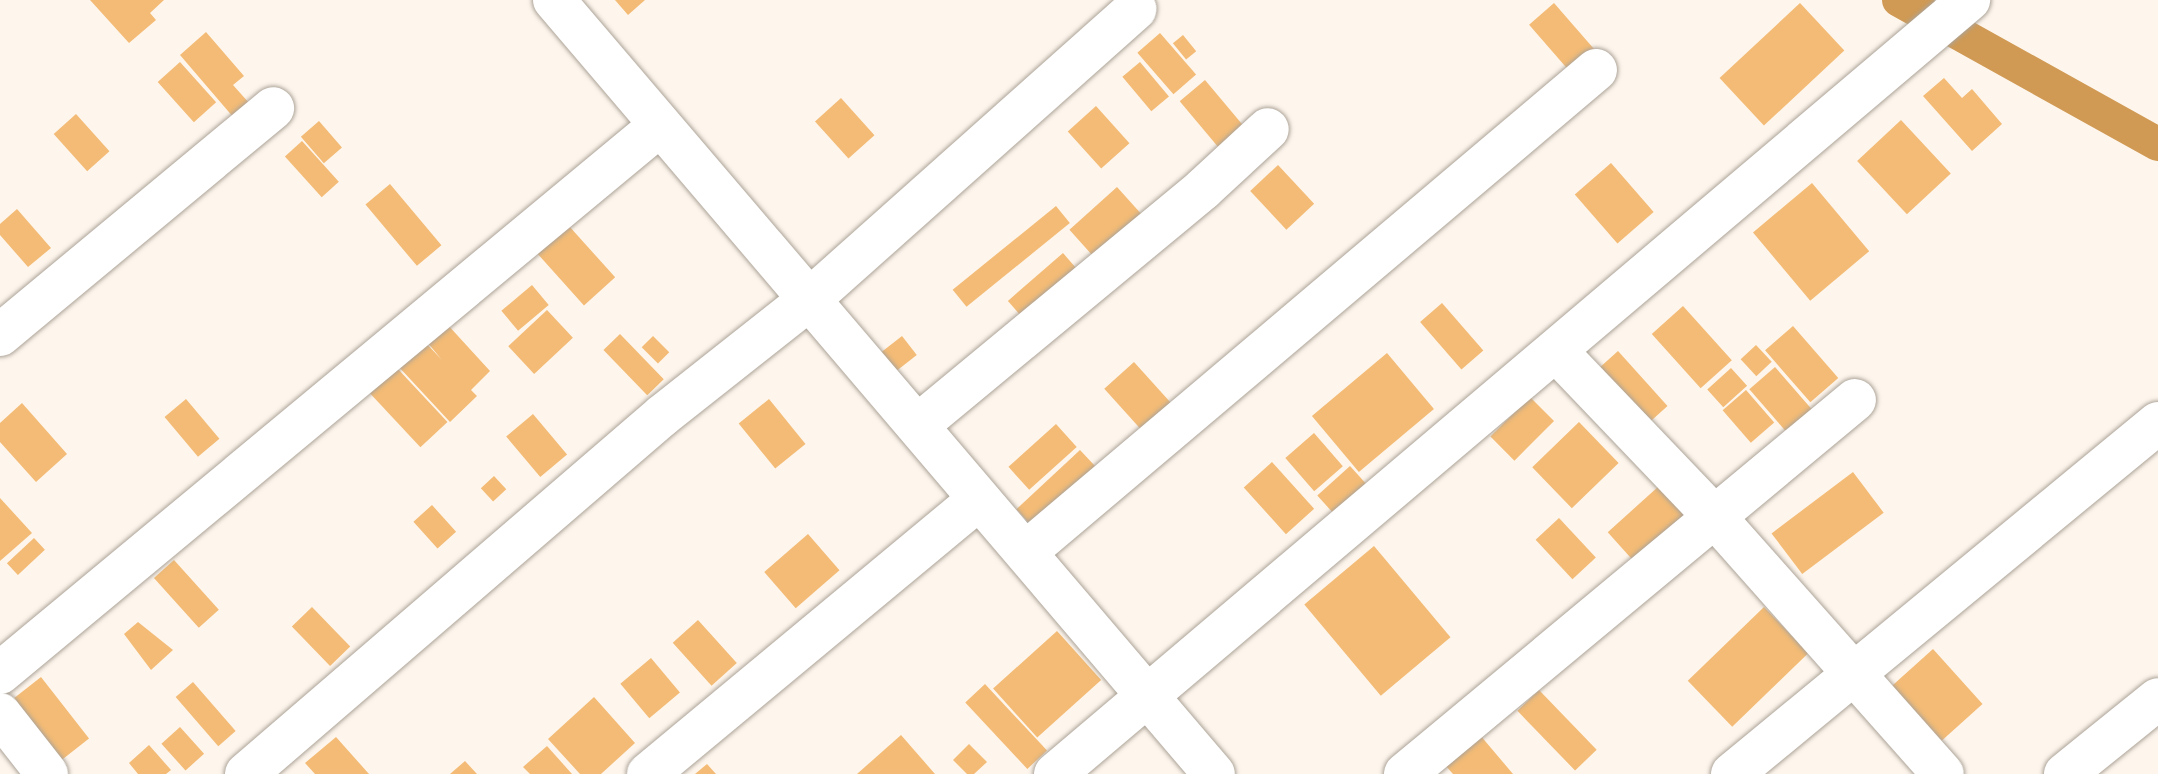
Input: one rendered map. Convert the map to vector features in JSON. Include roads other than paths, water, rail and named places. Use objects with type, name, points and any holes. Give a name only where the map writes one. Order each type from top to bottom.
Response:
[{"type":"street","points":[[554,0],[979,499],[1027,551],[1214,774]]},
{"type":"street","points":[[1055,774],[1969,0]]},
{"type":"street","points":[[246,774],[663,415],[810,299],[1136,9]]},
{"type":"street","points":[[1027,551],[1596,70]]},
{"type":"street","points":[[0,335],[273,108]]},
{"type":"street","points":[[0,673],[659,126]]},
{"type":"street","points":[[918,425],[1203,189],[1268,129]]},
{"type":"street","points":[[1557,352],[1713,515],[1943,774]]},
{"type":"street","points":[[1405,774],[1855,400]]},
{"type":"street","points":[[1732,774],[2158,423]]},
{"type":"street","points":[[648,774],[979,499]]},
{"type":"street","points":[[2065,774],[2158,699]]},
{"type":"street","points":[[0,714],[47,774]]},
{"type":"waterway","points":[[1899,0],[2158,144]]}]
